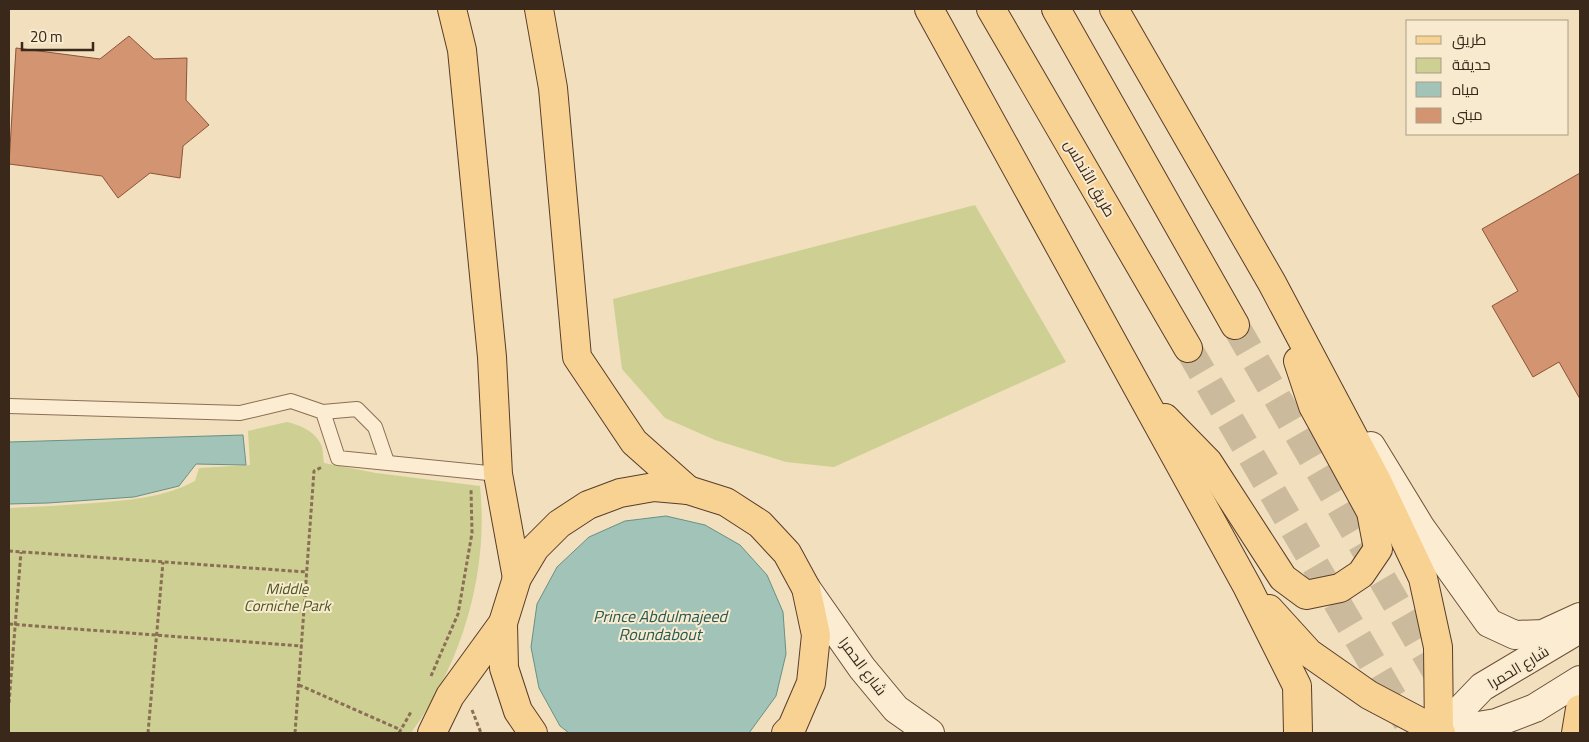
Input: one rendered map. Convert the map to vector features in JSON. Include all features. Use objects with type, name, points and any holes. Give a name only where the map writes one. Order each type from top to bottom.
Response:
[{"type":"main road","points":[[452,9],[463,60],[492,357],[498,474],[517,578]]},
{"type":"main road","points":[[540,9],[553,88],[577,357],[634,442],[688,490]]},
{"type":"main road","points":[[929,9],[1247,586],[1297,686],[1298,733]]},
{"type":"main road","name":"طريق الأندلس","points":[[991,9],[1188,348]]},
{"type":"main road","points":[[1056,9],[1235,325]]},
{"type":"main road","points":[[1114,9],[1272,283],[1421,528],[1489,623],[1515,635],[1543,634],[1580,617]]},
{"type":"main road","points":[[1142,396],[1208,462],[1283,578],[1306,595],[1340,588],[1361,574],[1378,549],[1371,512],[1313,406],[1272,283]]},
{"type":"main road","points":[[1272,283],[1377,481],[1423,578],[1438,647],[1439,733]]},
{"type":"main road","points":[[533,733],[518,711],[504,668],[503,623],[517,578],[535,548],[559,524],[588,505],[620,493],[654,488],[688,490],[726,502],[760,524],[787,553],[806,588],[816,635],[811,682],[792,727],[786,733]]},
{"type":"main road","points":[[1247,586],[1309,653],[1369,695],[1439,733],[1496,723],[1535,708],[1580,680]]},
{"type":"main road","name":"شارع الحمرا","points":[[806,588],[862,668],[896,709],[930,733]]},
{"type":"main road","points":[[432,733],[450,696],[503,623]]},
{"type":"main road","name":"شارع الحمرا","points":[[1439,733],[1482,687],[1580,628]]},
{"type":"main road","points":[[1576,733],[1580,709]]},
{"type":"lane","points":[[9,406],[240,413],[291,401],[324,412],[358,409],[375,427],[387,462]]},
{"type":"lane","points":[[324,412],[338,458],[498,474]]},
{"type":"path","points":[[295,733],[314,471],[338,458]]},
{"type":"path","points":[[428,682],[458,614],[472,533],[471,471]]},
{"type":"path","points":[[9,551],[307,572]]},
{"type":"path","points":[[9,703],[21,552]]},
{"type":"path","points":[[148,733],[163,562]]},
{"type":"path","points":[[9,624],[302,646]]},
{"type":"path","points":[[298,685],[400,732],[414,706]]},
{"type":"green space","points":[[975,205],[1066,362],[834,467],[786,462],[715,440],[665,418],[622,369],[613,299]]},
{"type":"green space","name":"Middle Corniche Park","points":[[287,422],[302,427],[316,437],[322,447],[324,463],[376,473],[480,486],[482,519],[480,551],[476,584],[468,616],[458,647],[445,677],[411,733],[9,733],[9,508],[120,501],[171,491],[195,481],[199,468],[250,465],[248,431]]},
{"type":"water","points":[[243,435],[246,465],[196,464],[179,486],[134,497],[9,504],[9,442]]},
{"type":"water","name":"Prince Abdulmajeed Roundabout","points":[[666,516],[705,525],[740,545],[767,575],[783,612],[786,654],[776,696],[749,733],[569,733],[560,726],[539,688],[531,647],[537,604],[557,567],[589,537],[625,521]]},
{"type":"building","points":[[129,36],[154,59],[187,58],[186,100],[209,125],[183,146],[180,178],[150,173],[118,198],[102,176],[9,164],[16,48],[100,59]]},
{"type":"building","points":[[1580,173],[1580,399],[1559,362],[1533,377],[1492,306],[1518,291],[1482,229]]},
{"type":"tunnel","points":[[1235,325],[1443,684]]},
{"type":"tunnel","points":[[1188,348],[1407,722]]}]
